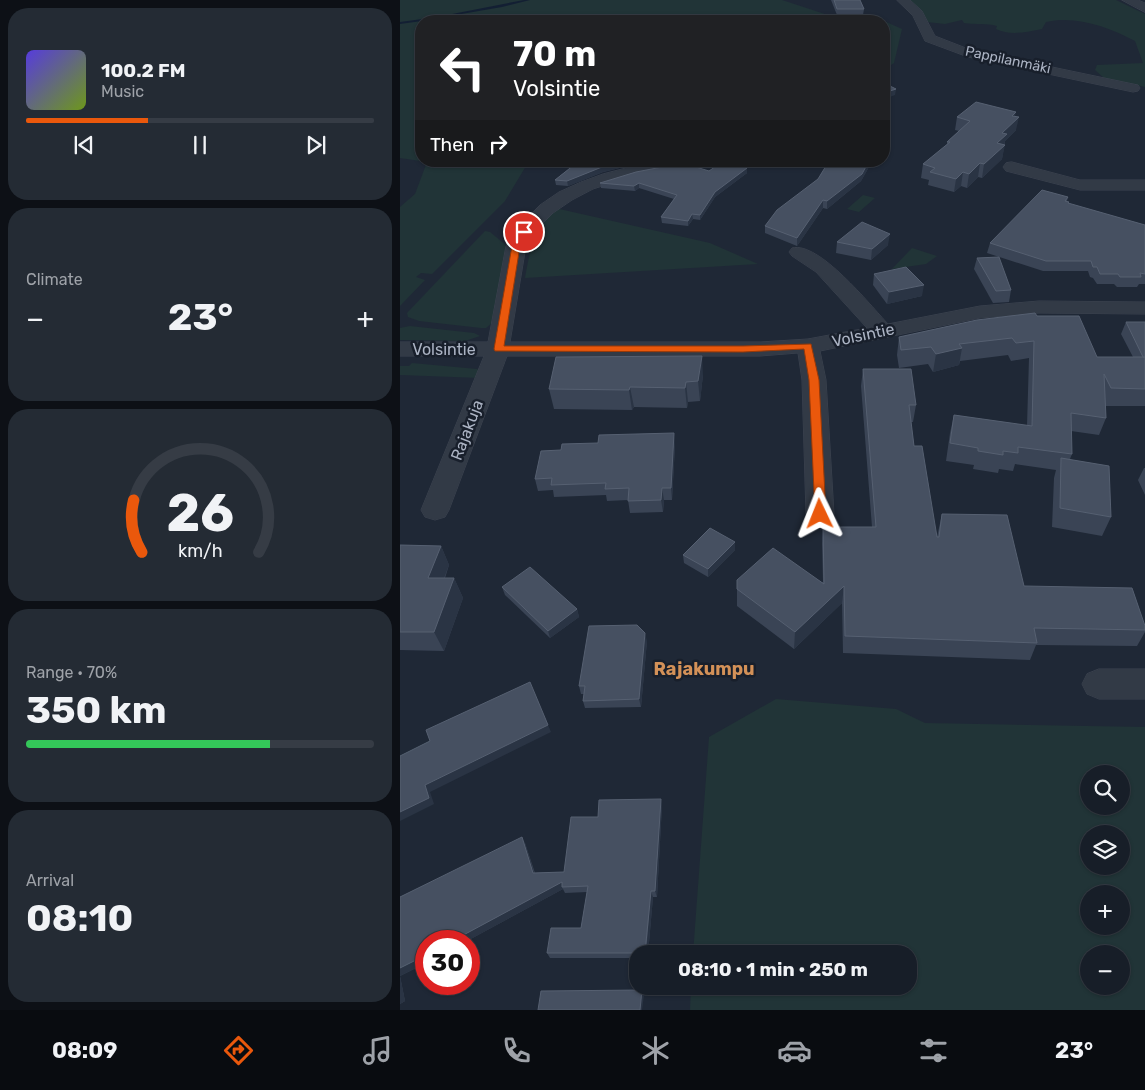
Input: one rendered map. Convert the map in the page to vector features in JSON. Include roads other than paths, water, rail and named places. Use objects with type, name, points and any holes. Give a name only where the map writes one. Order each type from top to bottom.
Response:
[{"type":"street","name":"Pappilanmäki","points":[[904,0],[918,14],[930,38],[948,46],[968,53],[1133,88]]},
{"type":"street","points":[[1128,0],[1145,8]]},
{"type":"street","name":"Rajakuja","points":[[435,510],[498,349],[516,246],[524,232],[549,205],[565,195],[612,176],[653,167]]},
{"type":"street","points":[[1012,167],[1080,184],[1145,185]]},
{"type":"street","points":[[799,252],[824,268],[884,332]]},
{"type":"street","name":"Volsintie","points":[[400,349],[742,349],[808,346],[884,332],[940,319],[1006,309],[1145,308]]},
{"type":"street","points":[[808,346],[814,380],[820,514]]},
{"type":"street","points":[[1099,684],[1145,684]]},
{"type":"waterway","points":[[450,15],[528,0]]},
{"type":"waterway","points":[[400,23],[415,21]]},
{"type":"district","name":"Rajakumpu","points":[[704,669]]}]
